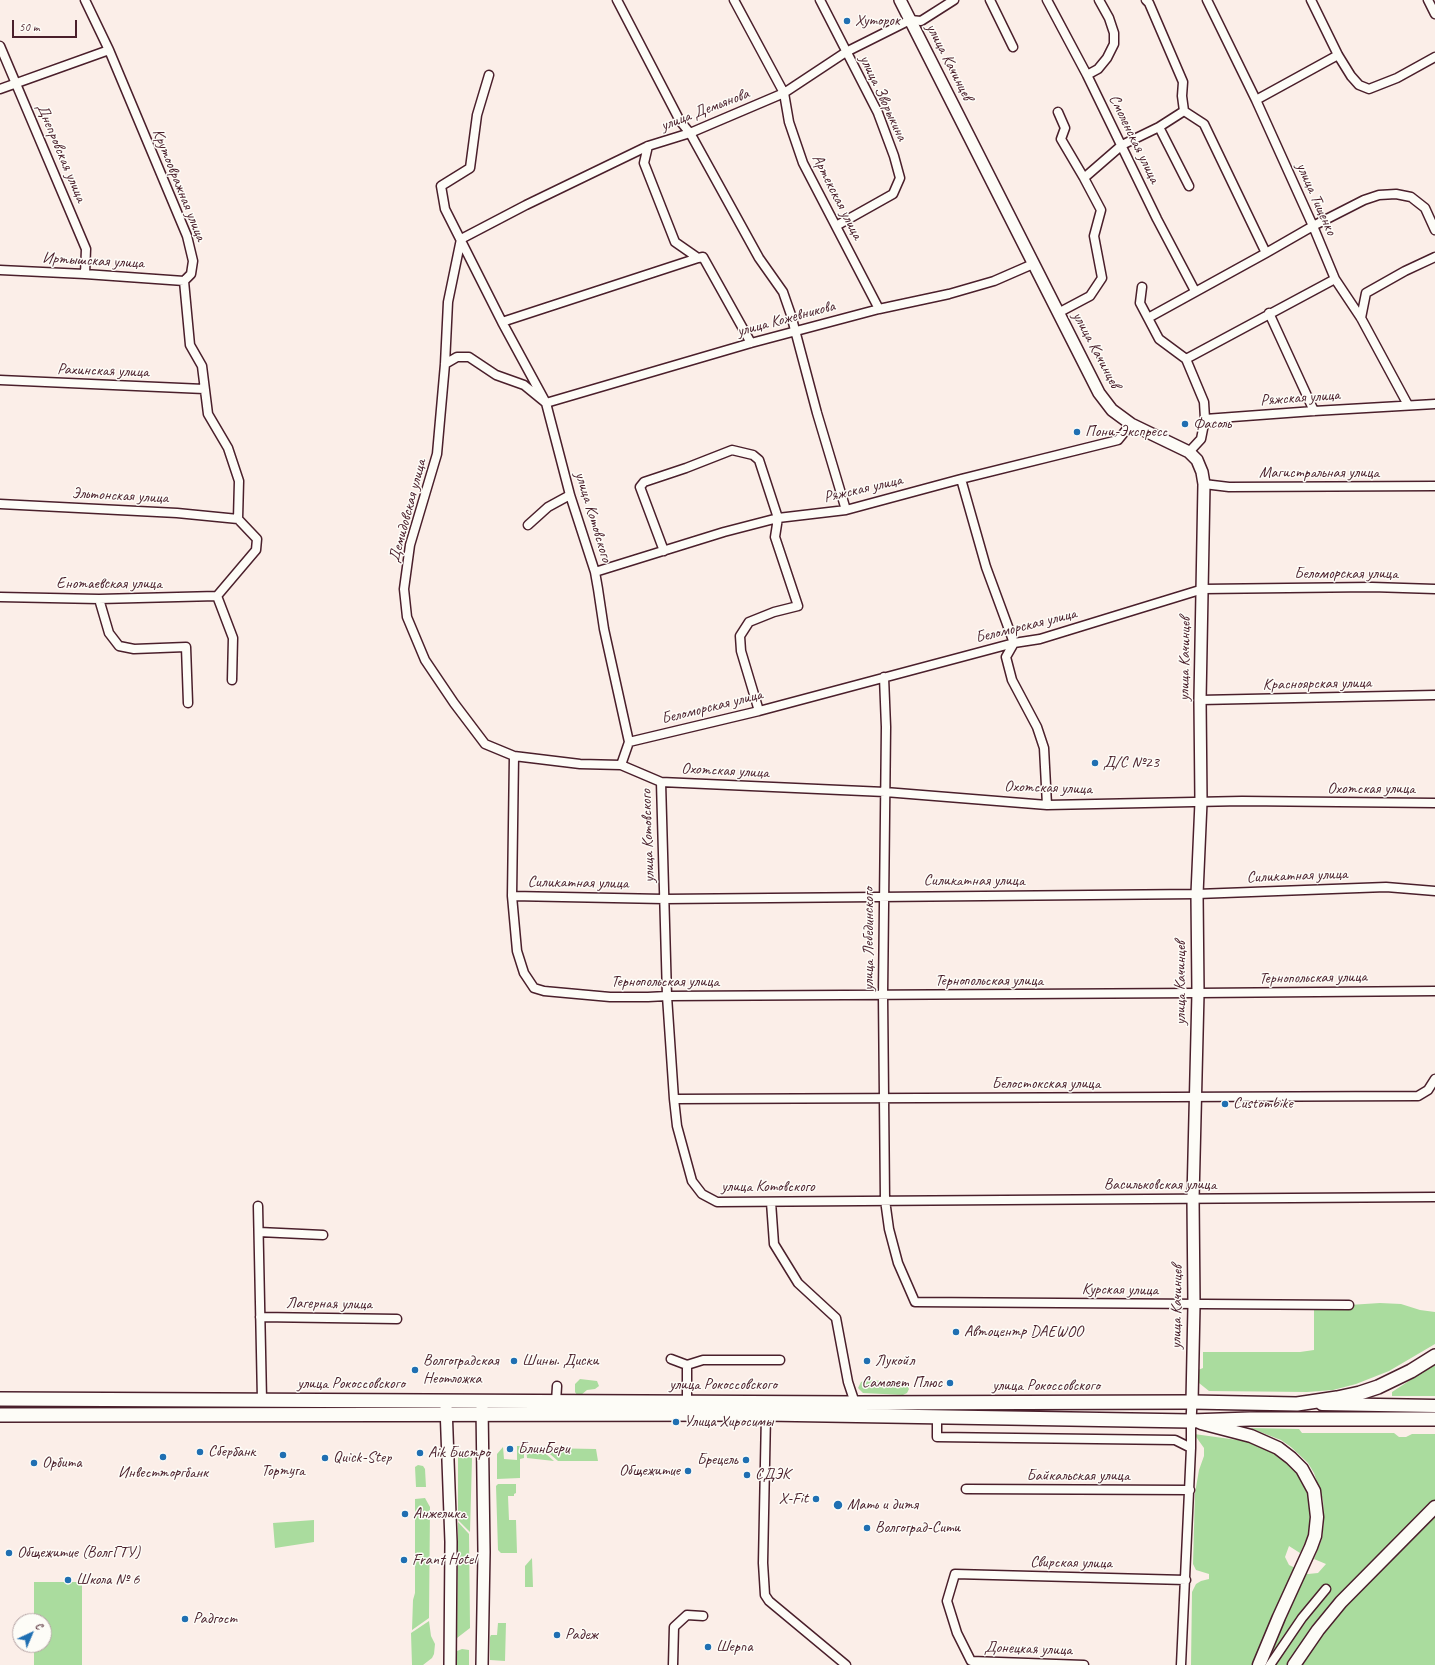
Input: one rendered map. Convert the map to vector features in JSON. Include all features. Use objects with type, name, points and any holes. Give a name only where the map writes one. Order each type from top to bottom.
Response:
[{"type":"highway","name":"улица Рокоссовского","points":[[0,1399],[855,1403],[1192,1402],[1296,1404],[1337,1398],[1378,1387],[1411,1371],[1435,1356]]},
{"type":"highway","name":"улица Рокоссовского","points":[[0,1415],[766,1414],[1191,1421],[1250,1419],[1435,1419]]},
{"type":"main road","name":"улица Качинцев","points":[[900,0],[1098,393],[1112,410],[1131,424],[1189,452],[1196,460],[1202,472],[1204,484],[1200,700],[1201,802],[1197,894],[1198,993],[1192,1402]]},
{"type":"main road","points":[[446,1401],[451,1542],[450,1665]]},
{"type":"main road","points":[[482,1401],[484,1552],[482,1665]]},
{"type":"main road","points":[[1296,1404],[1435,1406]]},
{"type":"main road","points":[[1191,1421],[1228,1429],[1262,1440],[1285,1453],[1308,1476],[1314,1491],[1317,1517],[1315,1536],[1279,1617],[1260,1665]]},
{"type":"main road","points":[[1294,1665],[1318,1630],[1342,1602],[1435,1507]]},
{"type":"street","name":"Крутоовражная улица","points":[[85,0],[109,50],[187,236],[193,261],[191,274],[184,281]]},
{"type":"street","points":[[616,0],[680,121],[690,133],[759,258],[783,292],[796,331],[817,413],[846,510]]},
{"type":"street","name":"Артекская улица","points":[[734,0],[784,93],[789,122],[803,163],[879,309]]},
{"type":"street","name":"улица Зворыкина","points":[[820,0],[878,113],[894,156],[900,178],[893,194],[836,226]]},
{"type":"street","name":"улица Демьянова","points":[[460,240],[648,146],[690,133],[784,93],[846,52],[910,20],[921,21],[954,0]]},
{"type":"street","points":[[990,0],[1013,47]]},
{"type":"street","name":"Смоленская улица","points":[[1048,0],[1122,145],[1157,219],[1195,291]]},
{"type":"street","points":[[1087,75],[1098,69],[1107,58],[1114,44],[1114,33],[1109,18],[1099,0]]},
{"type":"street","points":[[1146,0],[1149,3],[1183,82],[1182,96],[1184,111],[1204,124],[1266,253]]},
{"type":"street","name":"улица Тищенко","points":[[1207,0],[1256,100],[1313,226],[1335,279],[1361,318],[1408,405]]},
{"type":"street","points":[[1310,0],[1338,55],[1351,76],[1359,85],[1369,89],[1397,78],[1435,57]]},
{"type":"street","points":[[1428,0],[1435,14]]},
{"type":"street","name":"Днепровская улица","points":[[0,46],[86,250],[85,274]]},
{"type":"street","points":[[0,89],[16,82],[109,50]]},
{"type":"street","points":[[1256,100],[1338,55]]},
{"type":"street","points":[[460,240],[445,209],[441,186],[470,168],[477,115],[489,75]]},
{"type":"street","points":[[1084,178],[1122,145],[1159,127],[1184,111]]},
{"type":"street","points":[[1058,112],[1065,128],[1061,140],[1101,210],[1094,236],[1102,278],[1090,296],[1058,313]]},
{"type":"street","points":[[1159,127],[1189,186]]},
{"type":"street","points":[[648,146],[644,163],[675,242],[698,258]]},
{"type":"street","points":[[1148,318],[1313,226],[1364,200],[1379,195],[1396,194],[1411,197],[1424,208],[1435,230]]},
{"type":"street","name":"улица Котовского","points":[[460,240],[546,403],[570,495],[595,572],[604,629],[629,742]]},
{"type":"street","name":"Демидовская улица","points":[[460,240],[448,302],[446,364],[438,454],[410,545],[404,589],[407,617],[425,660],[454,703],[485,744],[514,756],[580,764],[621,765]]},
{"type":"street","points":[[502,322],[703,257],[751,343]]},
{"type":"street","points":[[1361,318],[1366,293],[1405,271],[1435,257]]},
{"type":"street","name":"улица Кожевникова","points":[[546,403],[751,343],[879,309],[949,294],[994,281],[1033,264]]},
{"type":"street","name":"Иртышская улица","points":[[0,270],[184,281]]},
{"type":"street","points":[[1186,358],[1335,279]]},
{"type":"street","points":[[184,281],[190,345],[202,366],[208,414],[228,448],[239,481],[238,518],[257,538],[256,550],[217,596],[233,638],[232,680]]},
{"type":"street","points":[[1142,287],[1140,302],[1159,339],[1186,358],[1204,402],[1205,419],[1201,439],[1189,452]]},
{"type":"street","points":[[1269,313],[1314,411]]},
{"type":"street","points":[[446,364],[457,357],[469,357],[496,374],[524,385],[546,403]]},
{"type":"street","name":"Рахинская улица","points":[[0,380],[204,389]]},
{"type":"street","name":"Ряжская улица","points":[[1205,419],[1435,404]]},
{"type":"street","name":"Ряжская улица","points":[[595,572],[724,532],[778,518],[846,510],[961,479],[1118,440],[1131,424]]},
{"type":"street","points":[[664,551],[640,488],[644,482],[732,450],[753,455],[759,460],[778,518],[775,537],[798,606],[774,612],[749,622],[740,636],[741,650],[759,711]]},
{"type":"street","points":[[961,479],[986,567],[1014,643],[1006,657],[1012,680],[1037,727],[1044,748],[1047,805]]},
{"type":"street","name":"Магистральная улица","points":[[1204,484],[1229,487],[1435,486]]},
{"type":"street","points":[[528,525],[548,507],[570,495]]},
{"type":"street","name":"Эльтонская улица","points":[[0,504],[178,513],[238,518]]},
{"type":"street","name":"Беломорская улица","points":[[629,742],[759,711],[1014,643],[1040,639],[1203,589],[1372,587],[1435,589]]},
{"type":"street","name":"Енотаевская улица","points":[[0,597],[99,599],[217,596]]},
{"type":"street","points":[[99,599],[109,633],[119,646],[134,649],[186,647],[188,703]]},
{"type":"street","name":"улица Лебединского","points":[[884,677],[886,728],[883,995],[885,1200]]},
{"type":"street","name":"Красноярская улица","points":[[1200,700],[1435,695]]},
{"type":"street","points":[[621,765],[629,742]]},
{"type":"street","points":[[512,896],[514,756]]},
{"type":"street","name":"улица Котовского","points":[[621,765],[661,782],[667,996],[674,1099],[677,1126],[692,1181],[702,1194],[717,1202],[885,1200]]},
{"type":"street","name":"Охотская улица","points":[[661,782],[885,792],[1047,805],[1201,802],[1435,803]]},
{"type":"street","name":"Силикатная улица","points":[[512,896],[664,899],[1197,894],[1386,887],[1435,891]]},
{"type":"street","name":"Тернопольская улица","points":[[512,896],[517,951],[524,973],[534,988],[544,991],[610,997],[1435,990]]},
{"type":"street","name":"Белостокская улица","points":[[674,1099],[1418,1096],[1428,1090],[1435,1079]]},
{"type":"street","name":"Васильковская улица","points":[[885,1200],[1435,1197]]},
{"type":"street","name":"Курская улица","points":[[885,1200],[889,1229],[898,1263],[915,1302],[1349,1305]]},
{"type":"street","points":[[771,1202],[774,1244],[798,1283],[836,1318],[848,1382],[855,1403]]},
{"type":"street","points":[[258,1206],[262,1400]]},
{"type":"street","points":[[259,1232],[323,1235]]},
{"type":"street","name":"Лагерная улица","points":[[260,1317],[397,1319]]},
{"type":"street","points":[[671,1359],[688,1365],[703,1360],[780,1360]]},
{"type":"street","points":[[687,1402],[688,1365]]},
{"type":"street","points":[[556,1402],[557,1386]]},
{"type":"street","name":"улица Качинцев","points":[[1191,1421],[1192,1402]]},
{"type":"street","points":[[766,1414],[763,1563],[765,1595],[768,1602],[846,1665]]},
{"type":"street","points":[[937,1417],[937,1437],[1175,1440],[1191,1448]]},
{"type":"street","points":[[1182,1665],[1190,1490],[1191,1421]]},
{"type":"street","name":"Байкальская улица","points":[[966,1489],[1190,1490]]},
{"type":"street","name":"Свирская улица","points":[[971,1661],[957,1633],[947,1601],[955,1574],[1186,1580]]},
{"type":"street","points":[[1270,1665],[1302,1618],[1326,1589]]},
{"type":"street","points":[[673,1665],[674,1627],[687,1615],[703,1616]]},
{"type":"street","name":"Донецкая улица","points":[[971,1661],[1084,1665]]},
{"type":"green space","points":[[1380,1303],[1401,1304],[1420,1310],[1435,1312],[1435,1344],[1389,1371],[1356,1384],[1333,1390],[1307,1392],[1209,1391],[1199,1383],[1198,1370],[1203,1368],[1203,1352],[1300,1352],[1314,1350],[1314,1305]]},
{"type":"green space","points":[[1435,1364],[1435,1396],[1392,1396],[1392,1392]]},
{"type":"green space","points":[[580,1379],[597,1381],[599,1386],[595,1389],[587,1390],[581,1395],[577,1395],[575,1392],[575,1384]]},
{"type":"green space","points":[[866,1380],[905,1382],[909,1389],[907,1393],[903,1395],[863,1393],[858,1388],[861,1382]]},
{"type":"green space","points":[[1250,1428],[1299,1429],[1302,1433],[1394,1433],[1399,1437],[1406,1437],[1412,1434],[1435,1434],[1435,1665],[1191,1665],[1192,1592],[1196,1584],[1209,1579],[1209,1574],[1196,1570],[1193,1564],[1195,1493],[1199,1470],[1204,1456],[1204,1448],[1194,1434],[1245,1441],[1267,1448],[1281,1456],[1295,1469],[1305,1483],[1311,1500],[1311,1525],[1308,1536],[1300,1553],[1289,1546],[1285,1557],[1289,1565],[1308,1574],[1318,1573],[1326,1564],[1314,1559],[1322,1539],[1324,1521],[1323,1500],[1314,1473],[1308,1463],[1291,1447],[1281,1440]]},
{"type":"green space","points":[[517,1446],[524,1446],[524,1458],[520,1459],[520,1478],[497,1479],[497,1454],[503,1447],[504,1459],[517,1460]]},
{"type":"green space","points":[[526,1447],[538,1447],[554,1461],[527,1458]]},
{"type":"green space","points":[[543,1448],[596,1449],[598,1461],[558,1461]]},
{"type":"green space","points":[[463,1451],[471,1454],[472,1459],[470,1532],[458,1520],[458,1456]]},
{"type":"green space","points":[[418,1465],[423,1466],[425,1469],[426,1487],[416,1487],[415,1467]]},
{"type":"green space","points":[[498,1484],[516,1484],[516,1493],[514,1496],[508,1496],[509,1520],[516,1520],[517,1553],[501,1553],[498,1550],[496,1486]]},
{"type":"green space","points":[[425,1498],[430,1507],[429,1618],[412,1630],[413,1600],[415,1593],[415,1499]]},
{"type":"green space","points":[[314,1520],[314,1542],[275,1548],[273,1523]]},
{"type":"green space","points":[[458,1522],[469,1534],[470,1628],[457,1638]]},
{"type":"green space","points":[[532,1558],[533,1587],[525,1587],[525,1566]]},
{"type":"green space","points":[[34,1582],[82,1582],[82,1665],[34,1665],[34,1653],[52,1653],[52,1613],[34,1613]]},
{"type":"green space","points":[[429,1621],[431,1636],[435,1644],[434,1654],[432,1658],[423,1665],[412,1665],[411,1633]]},
{"type":"green space","points":[[498,1623],[506,1623],[505,1661],[490,1660],[490,1637],[491,1635],[497,1635]]},
{"type":"green space","points":[[462,1649],[469,1650],[469,1665],[457,1665],[457,1651]]},
{"type":"place","name":"Хуторок","points":[[847,21]]},
{"type":"place","name":"Фасоль","points":[[1185,424]]},
{"type":"place","name":"Пони-Экспресс","points":[[1077,432]]},
{"type":"place","name":"Д/С №23","points":[[1095,763]]},
{"type":"place","name":"Custombike","points":[[1225,1104]]},
{"type":"place","name":"Автоцентр DAEWOO","points":[[956,1332]]},
{"type":"place","name":"Шины. Диски","points":[[514,1361]]},
{"type":"place","name":"Лукойл","points":[[867,1361]]},
{"type":"place","name":"Волгоградская Неотложка","points":[[415,1370]]},
{"type":"place","name":"Самолет Плюс","points":[[950,1383]]},
{"type":"place","name":"Улица Хиросимы","points":[[676,1422]]},
{"type":"place","name":"БлинБери","points":[[510,1449]]},
{"type":"place","name":"Сбербанк","points":[[200,1452]]},
{"type":"place","name":"Aik Бистро","points":[[420,1453]]},
{"type":"place","name":"Тортуга","points":[[283,1455]]},
{"type":"place","name":"Инвестторгбанк","points":[[163,1457]]},
{"type":"place","name":"Quick-Step","points":[[325,1458]]},
{"type":"place","name":"Брецель","points":[[746,1460]]},
{"type":"place","name":"Орбита","points":[[34,1463]]},
{"type":"place","name":"Общежитие","points":[[688,1471]]},
{"type":"place","name":"СДЭК","points":[[747,1475]]},
{"type":"place","name":"X-Fit","points":[[816,1499]]},
{"type":"place","name":"Мать и дитя","points":[[838,1505]]},
{"type":"place","name":"Анжелика","points":[[405,1514]]},
{"type":"place","name":"Волгоград-Сити","points":[[867,1528]]},
{"type":"place","name":"Общежитие (ВолгГТУ)","points":[[9,1553]]},
{"type":"place","name":"Frant Hotel","points":[[404,1560]]},
{"type":"place","name":"Школа № 6","points":[[68,1580]]},
{"type":"place","name":"Радгост","points":[[185,1619]]},
{"type":"place","name":"Радеж","points":[[557,1635]]},
{"type":"place","name":"Шерпа","points":[[708,1647]]}]
